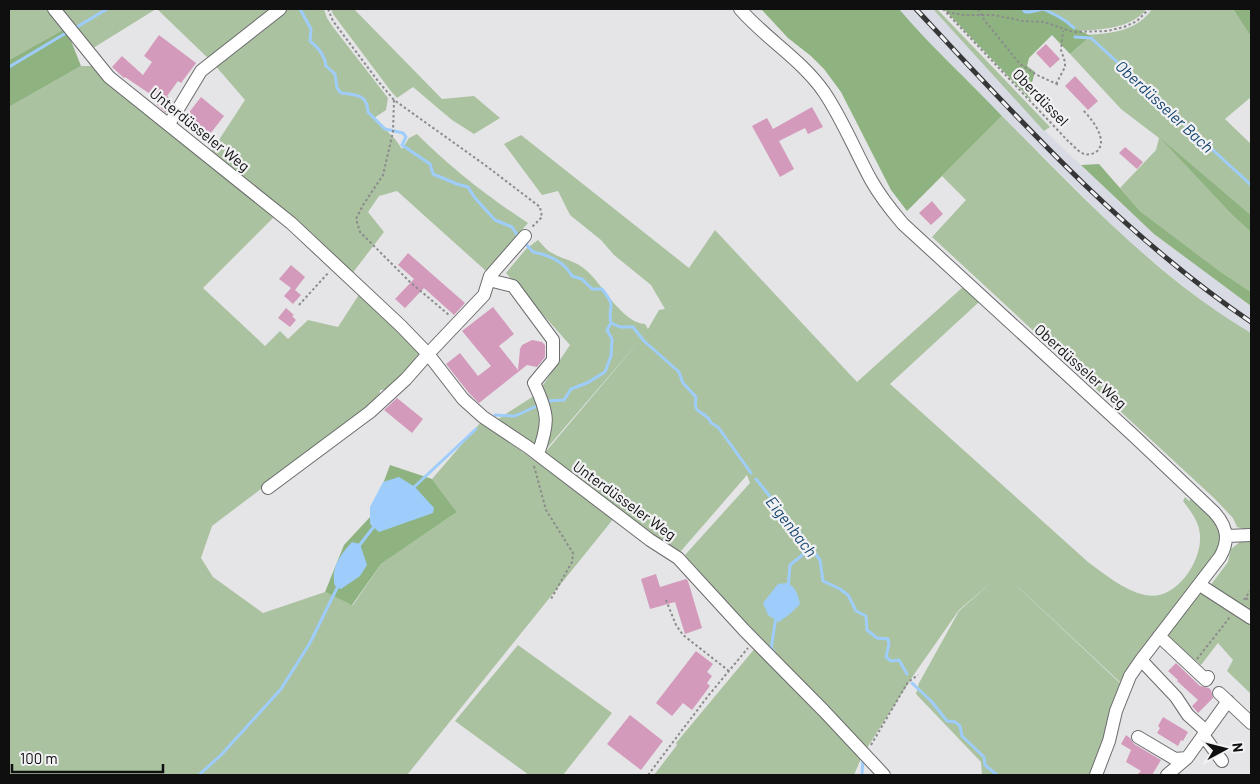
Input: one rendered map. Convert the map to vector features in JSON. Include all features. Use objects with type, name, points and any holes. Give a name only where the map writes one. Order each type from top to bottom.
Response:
[{"type":"street","name":"Unterdüsseler Weg","points":[[54,9],[108,77],[291,223],[401,326],[428,354],[463,399],[483,417],[533,451],[650,540],[678,558],[884,775]]},
{"type":"street","points":[[169,124],[201,71],[280,9]]},
{"type":"street","name":"Oberdüsseler Weg","points":[[740,9],[761,32],[806,70],[818,84],[840,119],[876,188],[903,224],[1191,490],[1221,520],[1231,535]]},
{"type":"street","points":[[268,488],[370,412],[406,379],[484,295],[490,276],[522,240]]},
{"type":"street","points":[[489,280],[513,286],[553,340],[553,360],[534,383],[547,418],[546,431],[533,451]]},
{"type":"street","points":[[1096,775],[1109,741],[1116,711],[1124,690],[1140,660],[1200,585],[1223,552],[1231,535],[1251,535]]},
{"type":"street","points":[[1200,585],[1251,618]]},
{"type":"street","points":[[1159,636],[1206,680],[1208,677]]},
{"type":"street","points":[[1140,660],[1176,697],[1188,715],[1205,733],[1222,761]]},
{"type":"street","points":[[1167,775],[1187,758],[1205,733],[1224,697],[1251,723]]},
{"type":"street","points":[[1138,737],[1175,759],[1187,758]]},
{"type":"path","points":[[328,9],[333,21],[394,100],[540,207],[542,216],[522,240]]},
{"type":"path","points":[[978,9],[1020,64],[1057,85],[1065,65],[1060,50],[1063,37],[1062,29]]},
{"type":"path","points":[[944,10],[956,15],[981,14],[1048,23],[1073,32],[1117,30],[1137,21],[1149,9]]},
{"type":"path","name":"Oberdüssel","points":[[944,10],[955,24],[1068,141],[1081,153],[1086,154],[1097,150],[1100,141],[1094,122],[1083,110]]},
{"type":"path","points":[[394,100],[393,132],[383,175],[356,219],[360,232],[410,282],[458,323]]},
{"type":"path","points":[[299,305],[335,265]]},
{"type":"path","points":[[533,451],[546,510],[573,554],[572,562],[551,600]]},
{"type":"path","points":[[1191,666],[1250,591]]},
{"type":"path","points":[[1246,598],[1251,602]]},
{"type":"path","points":[[666,600],[676,625],[683,635],[729,671]]},
{"type":"path","points":[[648,775],[729,671],[755,641]]},
{"type":"path","points":[[865,755],[908,682],[918,675]]},
{"type":"shaded area","points":[[899,9],[933,9],[1048,134],[1154,234],[1251,306],[1251,333],[1219,315],[1131,244],[920,34]]},
{"type":"green space","points":[[9,9],[51,9],[66,28],[9,60]]},
{"type":"green space","points":[[57,9],[156,9],[90,50],[84,36],[76,25],[67,22]]},
{"type":"green space","points":[[157,9],[277,9],[210,60]]},
{"type":"green space","points":[[283,9],[324,9],[333,27],[388,98],[386,110],[374,118],[395,139],[402,149],[409,138],[417,134],[470,182],[528,223],[486,271],[397,191],[379,196],[368,212],[384,232],[351,275],[211,152],[245,100],[213,63]]},
{"type":"green space","points":[[331,9],[354,9],[442,99],[474,96],[500,118],[474,134],[452,120],[413,87],[397,98]]},
{"type":"green space","points":[[761,9],[899,9],[1002,116],[907,211],[891,190],[841,92],[824,69],[788,38]]},
{"type":"green space","points":[[933,9],[937,9],[1050,127],[1044,131]]},
{"type":"green space","points":[[944,9],[1023,9],[1025,12],[1030,12],[1043,9],[1066,20],[1074,28],[1091,36],[1070,54],[1052,35],[1029,58],[1027,66],[1035,72],[1029,93],[1031,100]]},
{"type":"green space","points":[[1023,9],[1043,9],[1025,12]]},
{"type":"green space","points":[[1043,9],[1147,9],[1133,21],[1116,27],[1079,31],[1066,20]]},
{"type":"green space","points":[[1152,9],[1233,9],[1251,37],[1251,97],[1225,119],[1251,144],[1251,215],[1164,142],[1233,216],[1251,232],[1251,292],[1221,272],[1140,211],[1120,188],[1156,150],[1159,138],[1121,109],[1070,54],[1090,37],[1088,35],[1115,32],[1132,26]]},
{"type":"green space","points":[[1233,9],[1251,9],[1251,37]]},
{"type":"green space","points":[[66,28],[81,66],[9,107],[9,60]]},
{"type":"green space","points":[[81,66],[92,66],[275,216],[203,288],[265,346],[280,331],[288,339],[308,320],[338,327],[360,293],[424,353],[391,389],[380,390],[379,398],[212,526],[201,558],[213,577],[263,613],[325,592],[353,605],[381,564],[457,512],[432,479],[481,422],[614,518],[407,775],[9,775],[9,107]]},
{"type":"green space","points":[[1002,116],[1120,233],[1183,286],[1216,311],[1251,333],[1250,531],[1237,527],[1233,518],[1215,499],[932,237],[966,200],[942,176]]},
{"type":"green space","points":[[521,135],[689,268],[715,230],[857,382],[963,287],[979,302],[890,384],[1088,562],[1122,586],[1137,593],[1156,596],[1176,586],[1191,568],[1199,546],[1200,535],[1198,525],[1183,501],[1185,497],[1189,501],[1191,499],[1194,502],[1196,501],[1206,512],[1217,526],[1220,547],[1122,684],[1002,572],[1121,684],[1091,775],[982,775],[981,762],[916,694],[919,683],[959,611],[993,581],[959,610],[915,673],[865,751],[752,631],[685,555],[750,483],[747,475],[681,551],[673,549],[637,526],[543,455],[640,340],[542,454],[498,419],[537,394],[570,345],[506,273],[526,249],[538,240],[550,252],[577,264],[587,271],[622,312],[637,322],[645,324],[648,329],[659,310],[665,309],[651,285],[570,215],[558,191],[542,195],[504,144]]},
{"type":"green space","points":[[1160,138],[1251,215],[1251,232],[1233,216]]},
{"type":"green space","points":[[1099,164],[1140,211],[1221,272],[1251,292],[1251,306],[1154,234],[1081,165]]},
{"type":"green space","points":[[390,465],[432,479],[457,512],[381,564],[352,605],[325,592],[344,545],[371,516]]},
{"type":"green space","points":[[1245,538],[1251,538],[1251,694],[1227,671],[1233,660],[1218,643],[1201,665],[1171,641],[1168,635],[1198,594],[1210,586],[1228,562],[1231,549]]},
{"type":"green space","points":[[518,645],[612,713],[563,775],[529,775],[455,721]]},
{"type":"green space","points":[[756,647],[862,756],[854,775],[654,775],[677,745],[676,743]]},
{"type":"water","points":[[399,477],[415,487],[434,508],[433,513],[379,532],[370,524],[370,507],[383,482]]},
{"type":"water","points":[[352,542],[360,544],[367,565],[360,576],[341,589],[334,584],[336,565],[341,555]]},
{"type":"water","points":[[787,583],[795,589],[800,604],[779,622],[768,615],[763,603],[778,584]]},
{"type":"building","points":[[159,35],[196,63],[181,83],[178,81],[167,96],[173,101],[166,113],[156,104],[159,100],[124,78],[112,67],[122,56],[143,75],[152,62],[144,56]]},
{"type":"building","points":[[1046,44],[1060,59],[1050,68],[1036,53]]},
{"type":"building","points":[[1075,76],[1098,101],[1088,110],[1065,86]]},
{"type":"building","points":[[201,97],[224,116],[210,134],[187,115]]},
{"type":"building","points":[[812,107],[823,127],[808,134],[805,128],[779,141],[794,169],[780,177],[752,126],[767,118],[773,129]]},
{"type":"building","points":[[1125,147],[1143,162],[1137,169],[1119,153]]},
{"type":"building","points":[[932,201],[943,214],[931,225],[919,213]]},
{"type":"building","points":[[408,253],[465,303],[454,315],[424,288],[405,308],[395,299],[414,279],[398,265]]},
{"type":"building","points":[[291,265],[305,277],[295,290],[301,295],[293,304],[284,296],[291,288],[279,279]]},
{"type":"building","points":[[493,307],[514,334],[499,346],[518,370],[520,349],[522,345],[532,340],[542,342],[545,345],[545,357],[537,367],[527,365],[479,403],[446,364],[460,353],[478,376],[491,366],[462,331]]},
{"type":"building","points":[[286,308],[294,315],[292,316],[296,320],[290,327],[278,318]]},
{"type":"building","points":[[397,398],[423,419],[412,433],[384,410]]},
{"type":"building","points":[[656,574],[660,587],[686,579],[688,581],[702,628],[685,634],[675,602],[650,609],[641,579]]},
{"type":"building","points":[[696,651],[713,664],[707,672],[712,676],[707,683],[710,686],[692,710],[683,703],[672,716],[656,703]]},
{"type":"building","points":[[1176,663],[1200,686],[1211,690],[1213,698],[1198,713],[1192,706],[1198,700],[1168,671]]},
{"type":"building","points":[[630,715],[663,741],[641,770],[607,744]]},
{"type":"building","points":[[1163,717],[1188,732],[1178,746],[1157,733],[1160,728],[1158,726]]},
{"type":"building","points":[[1126,735],[1134,744],[1161,760],[1152,775],[1137,775],[1141,771],[1126,762],[1131,750],[1121,744]]},
{"type":"waterway","points":[[77,27],[107,9]]},
{"type":"waterway","name":"Eigenbach","points":[[300,9],[311,29],[310,41],[321,52],[326,66],[335,74],[337,88],[341,93],[360,96],[365,102],[368,112],[385,129],[403,133],[406,137],[402,145],[430,164],[433,174],[468,187],[475,198],[495,220],[512,227],[519,238]]},
{"type":"waterway","name":"Oberdüsseler Bach","points":[[1023,9],[1025,12],[1043,9],[1063,19],[1074,28]]},
{"type":"waterway","points":[[9,67],[66,33]]},
{"type":"waterway","name":"Oberdüsseler Bach","points":[[1075,37],[1091,38],[1251,185]]},
{"type":"waterway","name":"Eigenbach","points":[[524,242],[533,252],[550,257],[565,266],[572,276],[582,279],[592,289],[602,289],[610,300],[611,323],[620,327],[633,327],[644,341],[679,372],[683,383],[696,397],[696,408],[711,423],[718,427],[751,473]]},
{"type":"waterway","points":[[548,401],[564,400],[571,389],[587,383],[605,372],[611,356],[612,339],[607,330],[611,323]]},
{"type":"waterway","points":[[495,415],[515,416],[539,405]]},
{"type":"waterway","points":[[412,489],[476,429]]},
{"type":"waterway","name":"Eigenbach","points":[[756,479],[788,522],[800,533],[820,560],[823,581],[848,595],[856,611],[866,616],[867,630],[877,638],[888,639],[889,644],[886,657],[891,661],[899,660],[907,674]]},
{"type":"waterway","points":[[358,547],[376,524]]},
{"type":"waterway","points":[[788,588],[790,565],[811,548]]},
{"type":"waterway","points":[[199,775],[222,754],[281,689],[310,643],[338,586]]},
{"type":"waterway","points":[[774,651],[771,649],[776,617]]},
{"type":"waterway","name":"Eigenbach","points":[[912,683],[932,702],[947,721],[955,722],[960,726],[962,736],[984,757],[985,765],[997,775]]},
{"type":"waterway","points":[[862,775],[863,758]]},
{"type":"railway","points":[[916,9],[1074,175],[1159,252],[1251,322]]}]
